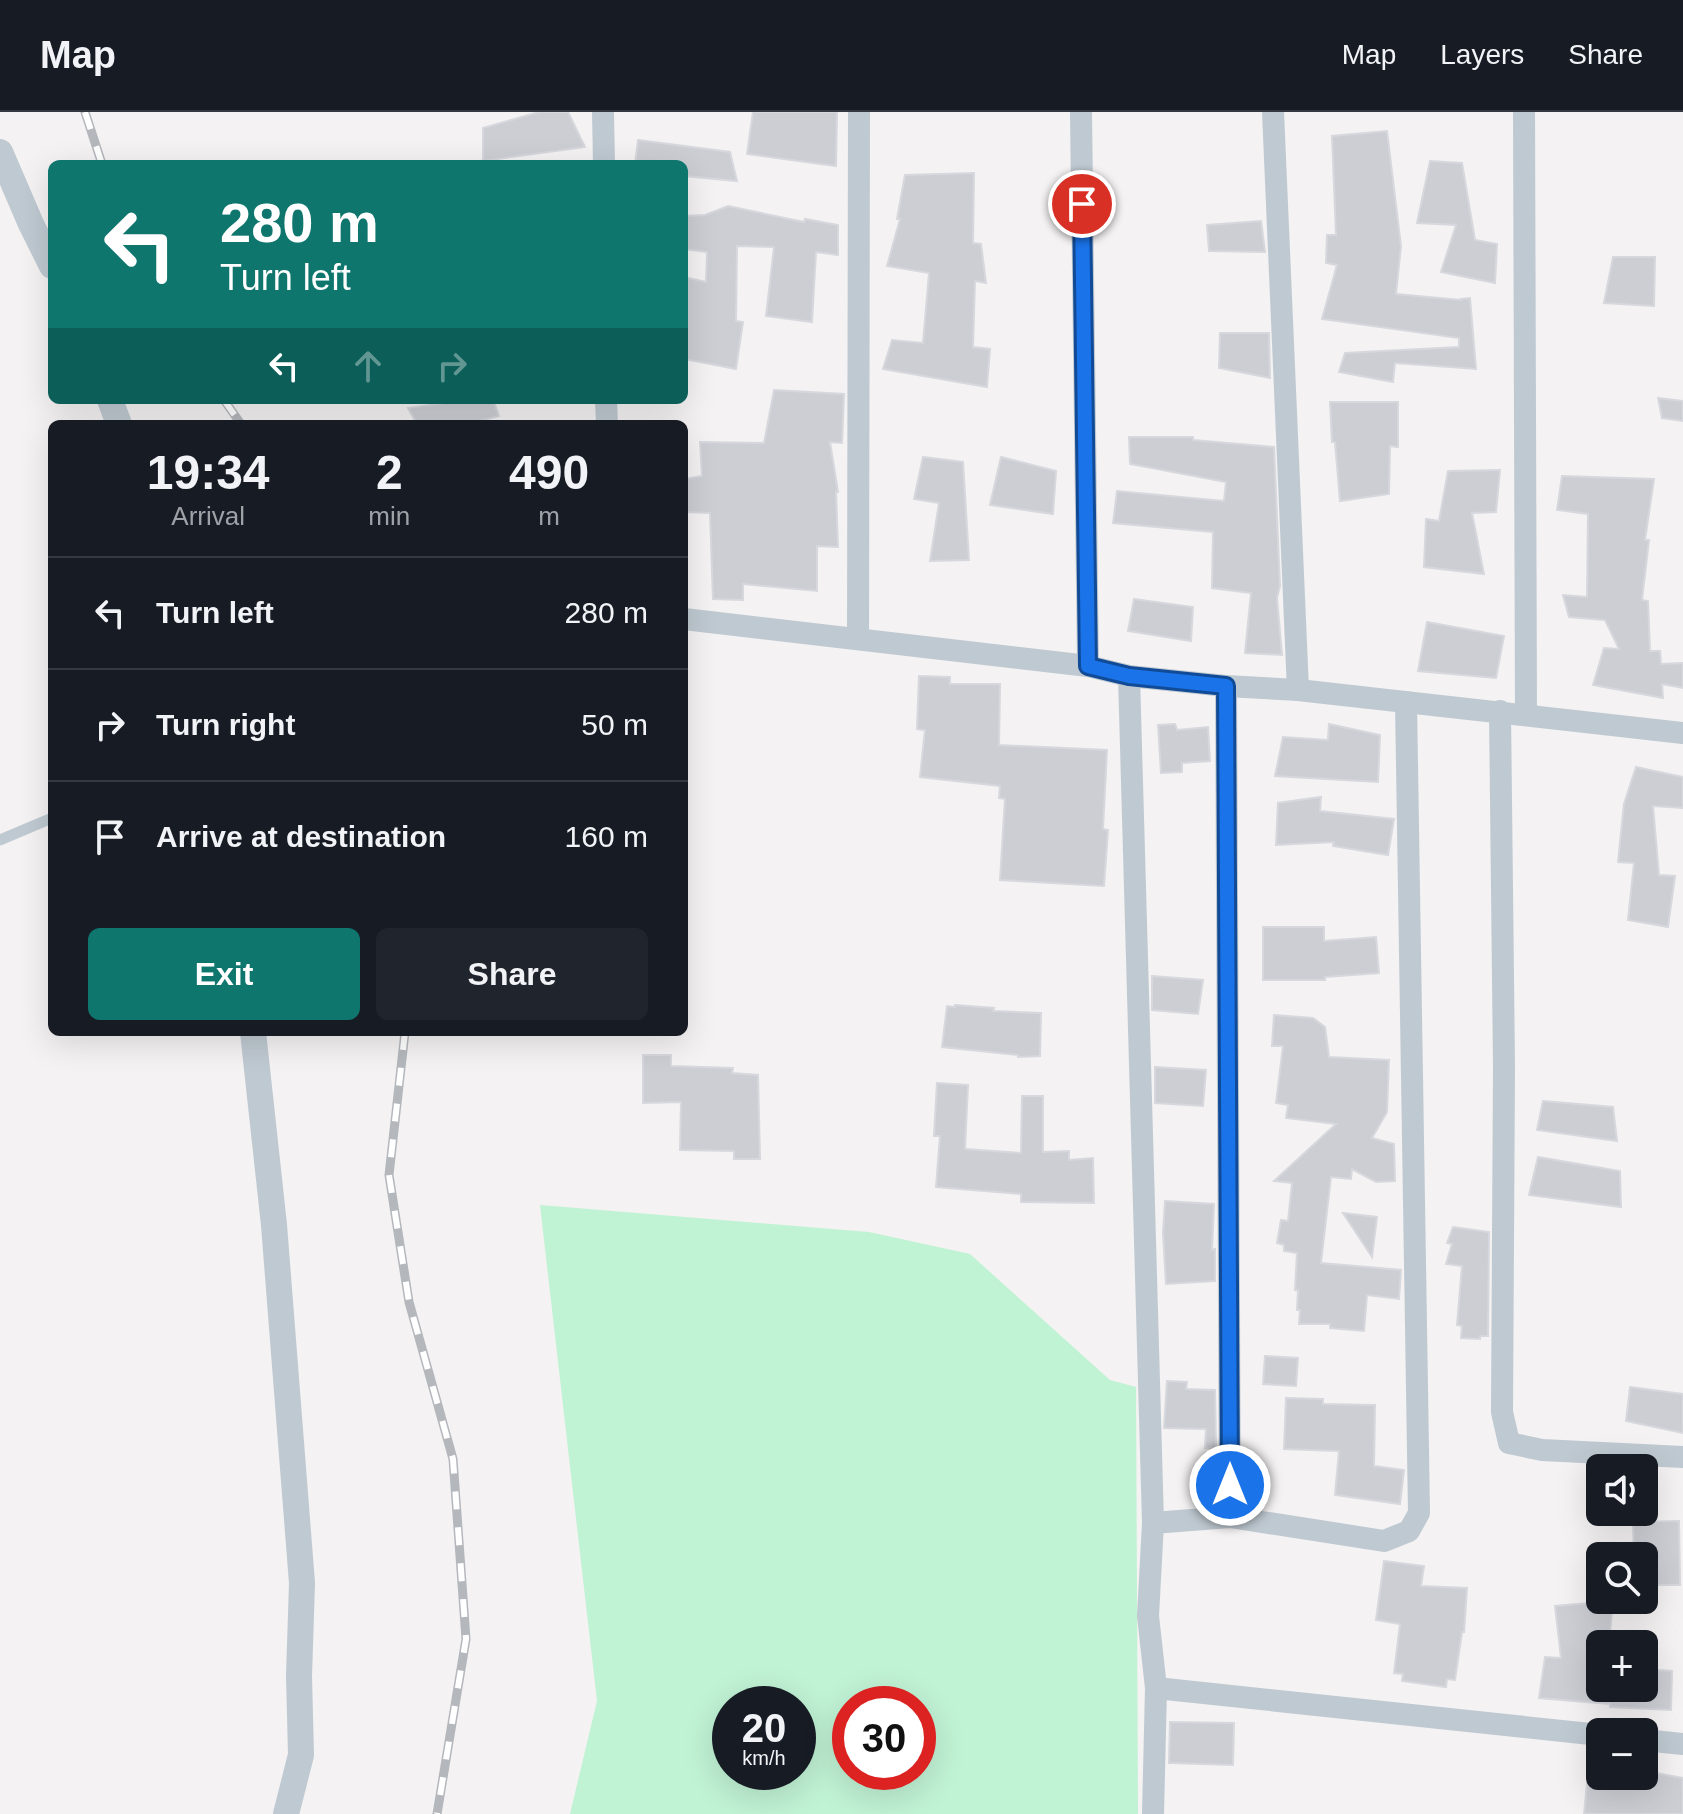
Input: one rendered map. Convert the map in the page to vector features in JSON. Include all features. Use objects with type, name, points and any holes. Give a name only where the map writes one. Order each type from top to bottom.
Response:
[{"type":"street","points":[[603,112],[604,160]]},
{"type":"street","points":[[858,639],[859,112]]},
{"type":"street","points":[[1081,112],[1088,666]]},
{"type":"street","points":[[1273,112],[1298,690]]},
{"type":"street","points":[[1524,112],[1526,714]]},
{"type":"street","points":[[0,152],[48,258]]},
{"type":"street","points":[[688,619],[1088,666],[1129,676],[1298,690],[1683,733]]},
{"type":"street","points":[[1129,676],[1153,1523],[1148,1616],[1156,1688],[1153,1814]]},
{"type":"street","points":[[1226,686],[1230,1517]]},
{"type":"street","points":[[1153,1523],[1230,1517],[1384,1541],[1409,1531],[1419,1513],[1406,702]]},
{"type":"street","points":[[1500,711],[1504,1051],[1502,1412],[1509,1443],[1542,1450],[1683,1457]]},
{"type":"street","points":[[253,1036],[275,1241],[302,1583],[299,1676],[301,1755],[286,1814]]},
{"type":"street","points":[[1156,1688],[1586,1734]]},
{"type":"street","points":[[1658,1741],[1683,1744]]},
{"type":"lane","points":[[0,840],[48,820]]},
{"type":"green space","points":[[540,1205],[869,1232],[970,1254],[1110,1380],[1136,1387],[1138,1814],[570,1814],[597,1701]]},
{"type":"building","points":[[539,112],[568,112],[585,147],[483,160],[483,128]]},
{"type":"building","points":[[753,112],[837,112],[836,166],[747,154]]},
{"type":"building","points":[[1387,131],[1401,246],[1396,294],[1461,300],[1470,298],[1476,369],[1395,363],[1393,382],[1339,372],[1345,353],[1459,347],[1459,338],[1322,319],[1337,265],[1326,263],[1327,235],[1336,235],[1332,136]]},
{"type":"building","points":[[638,140],[730,152],[737,181],[688,176],[688,160],[636,160]]},
{"type":"building","points":[[1430,161],[1462,163],[1475,240],[1497,244],[1495,283],[1441,272],[1456,225],[1417,223]]},
{"type":"building","points":[[974,173],[973,243],[981,244],[986,283],[975,281],[973,347],[990,349],[987,387],[883,369],[892,340],[923,343],[929,273],[887,266],[900,219],[897,219],[905,175]]},
{"type":"building","points":[[728,206],[804,222],[805,219],[838,225],[838,255],[816,252],[812,322],[766,316],[774,247],[737,246],[736,321],[743,322],[736,369],[688,360],[688,278],[706,282],[707,252],[688,250],[688,216],[705,215]]},
{"type":"building","points":[[1261,221],[1265,252],[1209,251],[1207,225]]},
{"type":"building","points":[[1613,257],[1655,257],[1654,306],[1604,303]]},
{"type":"building","points":[[1220,333],[1269,333],[1270,378],[1219,368]]},
{"type":"building","points":[[774,390],[844,394],[842,443],[830,442],[838,492],[838,547],[817,546],[817,591],[743,584],[743,600],[713,599],[710,513],[688,512],[688,478],[702,476],[700,442],[764,443]]},
{"type":"building","points":[[1658,398],[1683,401],[1683,421],[1662,418]]},
{"type":"building","points":[[1330,402],[1398,402],[1398,447],[1390,446],[1389,494],[1340,501]]},
{"type":"building","points":[[438,404],[494,404],[499,416],[483,420],[415,420],[408,408]]},
{"type":"building","points":[[1129,437],[1193,437],[1193,440],[1274,447],[1280,586],[1277,598],[1282,655],[1245,653],[1251,593],[1212,588],[1213,532],[1113,523],[1117,491],[1224,501],[1226,482],[1130,464]]},
{"type":"building","points":[[923,457],[963,462],[969,560],[930,561],[939,503],[914,499]]},
{"type":"building","points":[[1001,457],[1056,471],[1053,514],[990,505]]},
{"type":"building","points":[[1500,470],[1496,512],[1472,513],[1484,574],[1424,567],[1426,519],[1439,521],[1448,471]]},
{"type":"building","points":[[1562,476],[1654,479],[1645,540],[1649,540],[1642,600],[1648,601],[1650,651],[1660,651],[1661,664],[1683,663],[1683,688],[1662,684],[1663,698],[1593,685],[1604,648],[1619,649],[1605,620],[1569,617],[1563,595],[1587,597],[1588,514],[1557,510]]},
{"type":"building","points":[[1134,599],[1193,607],[1191,641],[1128,631]]},
{"type":"building","points":[[1427,622],[1504,636],[1496,678],[1418,671]]},
{"type":"building","points":[[919,676],[950,677],[950,684],[1000,684],[999,745],[1107,750],[1103,829],[1108,830],[1104,886],[1000,880],[1005,799],[999,798],[1000,786],[920,777],[925,730],[917,729]]},
{"type":"building","points":[[1175,724],[1177,730],[1208,727],[1210,761],[1182,763],[1182,772],[1161,773],[1158,725]]},
{"type":"building","points":[[1329,724],[1380,735],[1378,782],[1275,776],[1283,737],[1328,740]]},
{"type":"building","points":[[1636,767],[1683,777],[1683,808],[1653,806],[1659,875],[1675,876],[1668,927],[1628,920],[1634,863],[1618,862],[1624,804]]},
{"type":"building","points":[[1321,797],[1320,811],[1394,819],[1388,855],[1333,846],[1334,842],[1276,845],[1278,803]]},
{"type":"building","points":[[1263,927],[1324,927],[1324,941],[1376,937],[1379,973],[1325,977],[1325,980],[1263,980]]},
{"type":"building","points":[[1152,976],[1203,980],[1198,1014],[1152,1010]]},
{"type":"building","points":[[947,1006],[994,1008],[993,1011],[1041,1013],[1040,1056],[1018,1057],[942,1047]]},
{"type":"building","points":[[1274,1015],[1313,1018],[1325,1027],[1329,1057],[1389,1060],[1387,1112],[1372,1138],[1394,1144],[1395,1181],[1376,1182],[1352,1169],[1351,1179],[1331,1177],[1321,1263],[1401,1270],[1399,1299],[1367,1295],[1364,1331],[1330,1328],[1330,1324],[1299,1324],[1298,1290],[1295,1290],[1297,1253],[1284,1251],[1284,1245],[1277,1243],[1281,1220],[1288,1221],[1292,1183],[1274,1181],[1336,1124],[1286,1118],[1288,1105],[1276,1103],[1283,1046],[1272,1046]]},
{"type":"building","points":[[643,1055],[671,1055],[671,1066],[733,1068],[732,1073],[758,1075],[760,1159],[734,1159],[734,1151],[680,1150],[681,1102],[643,1103]]},
{"type":"building","points":[[1155,1067],[1206,1070],[1203,1106],[1155,1103]]},
{"type":"building","points":[[937,1083],[968,1085],[965,1149],[1021,1153],[1022,1096],[1043,1096],[1043,1152],[1069,1151],[1069,1160],[1093,1158],[1094,1203],[1021,1202],[1021,1194],[936,1187],[940,1136],[934,1136]]},
{"type":"building","points":[[1543,1101],[1613,1107],[1617,1141],[1537,1130]]},
{"type":"building","points":[[1538,1157],[1620,1171],[1621,1207],[1529,1195]]},
{"type":"building","points":[[1165,1201],[1214,1204],[1212,1250],[1215,1249],[1215,1281],[1166,1284]]},
{"type":"building","points":[[1343,1213],[1377,1217],[1372,1257]]},
{"type":"building","points":[[1453,1227],[1489,1232],[1488,1336],[1480,1336],[1480,1339],[1461,1338],[1462,1326],[1457,1325],[1462,1266],[1446,1264],[1452,1244],[1447,1243]]},
{"type":"building","points":[[1265,1356],[1298,1358],[1296,1386],[1263,1384]]},
{"type":"building","points":[[1167,1381],[1187,1382],[1186,1389],[1215,1390],[1216,1448],[1205,1448],[1206,1429],[1164,1428]]},
{"type":"building","points":[[1630,1387],[1683,1394],[1683,1433],[1626,1421]]},
{"type":"building","points":[[1286,1398],[1323,1399],[1323,1404],[1375,1405],[1374,1466],[1404,1470],[1400,1504],[1335,1495],[1339,1451],[1284,1449]]},
{"type":"building","points":[[1658,1521],[1679,1521],[1680,1585],[1658,1585],[1658,1542],[1634,1542],[1633,1526],[1658,1526]]},
{"type":"building","points":[[1384,1561],[1424,1566],[1421,1586],[1467,1588],[1464,1632],[1455,1680],[1447,1679],[1446,1687],[1402,1681],[1403,1674],[1394,1673],[1400,1624],[1376,1620]]},
{"type":"building","points":[[1586,1603],[1586,1614],[1612,1614],[1610,1630],[1586,1630],[1586,1702],[1539,1698],[1545,1657],[1561,1658],[1555,1606]]},
{"type":"building","points":[[1658,1670],[1672,1671],[1671,1710],[1610,1707],[1610,1704],[1586,1702],[1658,1702]]},
{"type":"building","points":[[1170,1722],[1234,1723],[1233,1765],[1169,1763]]},
{"type":"building","points":[[1658,1773],[1683,1778],[1683,1814],[1584,1814],[1586,1790],[1658,1790]]},
{"type":"railway","points":[[85,112],[101,160]]},
{"type":"railway","points":[[227,404],[238,420]]},
{"type":"railway","points":[[405,1036],[389,1175],[409,1302],[453,1459],[466,1639],[437,1814]]},
{"type":"route","points":[[1082,204],[1088,666],[1129,676],[1226,686],[1230,1485]]}]
